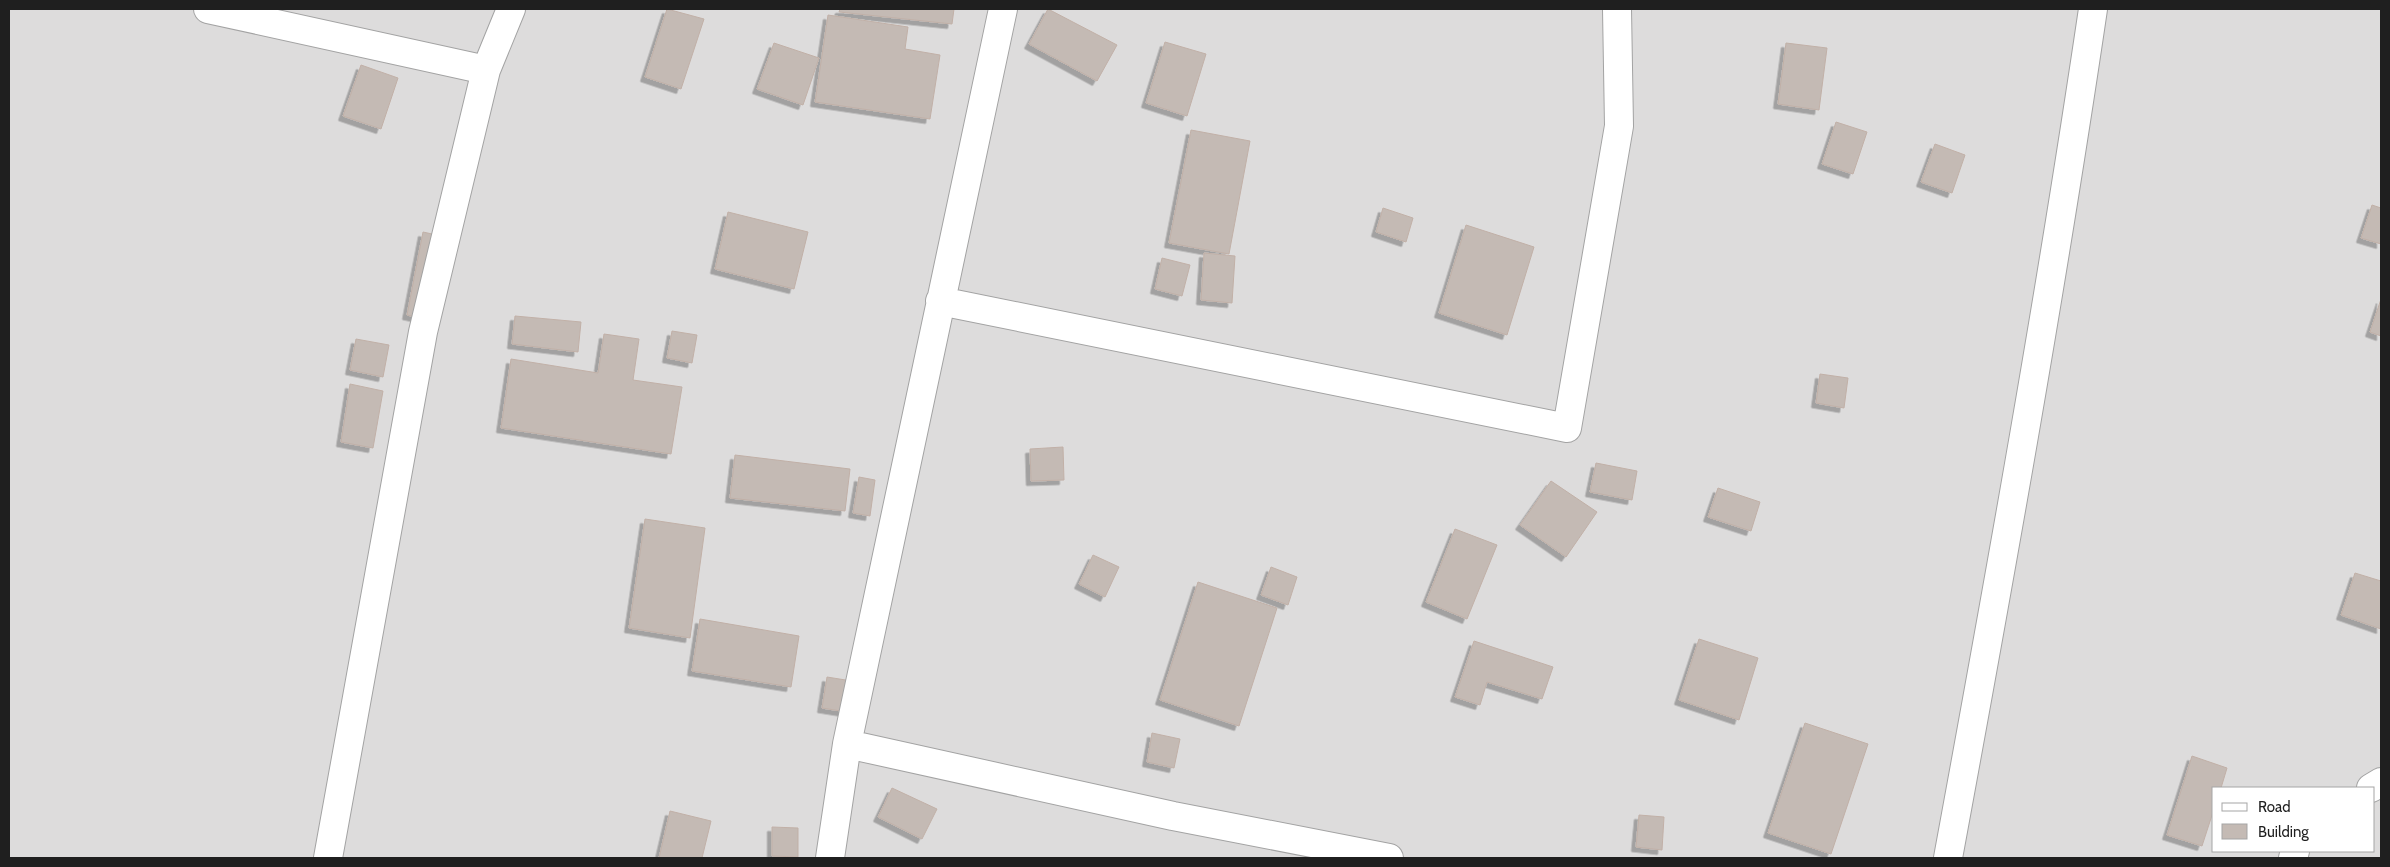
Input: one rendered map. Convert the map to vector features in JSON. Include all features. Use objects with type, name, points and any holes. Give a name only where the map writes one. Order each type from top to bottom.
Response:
[{"type":"street","points":[[208,9],[486,70]]},
{"type":"street","points":[[328,858],[423,332],[486,70],[511,9]]},
{"type":"street","points":[[830,858],[847,744],[1003,9]]},
{"type":"street","points":[[940,301],[1567,428],[1619,126],[1618,9]]},
{"type":"street","points":[[1948,858],[2024,444],[2070,167],[2093,9]]},
{"type":"street","points":[[847,744],[1173,816],[1390,858]]},
{"type":"shaded area","points":[[9,9],[2381,9],[2381,858],[9,858]]},
{"type":"building","points":[[667,9],[704,19],[681,89],[645,77]]},
{"type":"building","points":[[840,9],[954,9],[952,24],[839,12]]},
{"type":"building","points":[[1048,9],[1117,45],[1097,81],[1029,44]]},
{"type":"building","points":[[828,15],[908,27],[905,49],[940,55],[930,119],[815,102]]},
{"type":"building","points":[[1165,42],[1206,54],[1187,116],[1146,103]]},
{"type":"building","points":[[774,43],[819,58],[803,105],[757,89]]},
{"type":"building","points":[[1786,43],[1827,48],[1819,110],[1778,104]]},
{"type":"building","points":[[361,65],[398,78],[381,129],[343,116]]},
{"type":"building","points":[[1836,122],[1867,132],[1853,174],[1822,164]]},
{"type":"building","points":[[1191,130],[1250,141],[1229,254],[1169,243]]},
{"type":"building","points":[[1935,144],[1965,155],[1952,193],[1921,182]]},
{"type":"building","points":[[2372,205],[2381,208],[2381,244],[2361,238]]},
{"type":"building","points":[[1383,208],[1413,218],[1406,242],[1376,232]]},
{"type":"building","points":[[728,212],[808,232],[794,289],[715,269]]},
{"type":"building","points":[[1466,225],[1534,247],[1507,335],[1439,313]]},
{"type":"building","points":[[423,232],[455,239],[439,322],[407,315]]},
{"type":"building","points":[[1204,253],[1235,256],[1232,303],[1201,300]]},
{"type":"building","points":[[1162,258],[1190,265],[1182,296],[1155,289]]},
{"type":"building","points":[[2381,299],[2381,336],[2370,332]]},
{"type":"building","points":[[515,316],[581,322],[578,352],[512,344]]},
{"type":"building","points":[[672,331],[697,335],[692,363],[667,358]]},
{"type":"building","points":[[604,334],[639,339],[633,380],[682,387],[671,454],[501,428],[511,359],[598,373]]},
{"type":"building","points":[[356,339],[389,345],[383,377],[350,370]]},
{"type":"building","points":[[1820,374],[1848,378],[1844,408],[1816,403]]},
{"type":"building","points":[[350,384],[383,391],[373,448],[341,442]]},
{"type":"building","points":[[1063,447],[1064,480],[1031,481],[1030,449]]},
{"type":"building","points":[[735,455],[850,469],[845,511],[730,498]]},
{"type":"building","points":[[1596,463],[1637,471],[1632,500],[1590,492]]},
{"type":"building","points":[[859,477],[875,480],[870,516],[853,513]]},
{"type":"building","points":[[1551,481],[1597,512],[1566,557],[1520,525]]},
{"type":"building","points":[[1718,488],[1760,502],[1751,531],[1708,517]]},
{"type":"building","points":[[645,519],[705,528],[690,638],[629,628]]},
{"type":"building","points":[[1455,529],[1497,545],[1467,619],[1426,602]]},
{"type":"building","points":[[1093,555],[1119,567],[1105,597],[1079,584]]},
{"type":"building","points":[[1271,567],[1297,577],[1288,605],[1261,595]]},
{"type":"building","points":[[2355,573],[2381,581],[2381,629],[2341,615]]},
{"type":"building","points":[[1198,582],[1277,608],[1239,726],[1160,700]]},
{"type":"building","points":[[700,619],[799,636],[791,687],[692,671]]},
{"type":"building","points":[[1699,639],[1758,658],[1739,720],[1679,700]]},
{"type":"building","points":[[1474,641],[1553,667],[1542,699],[1487,682],[1480,705],[1455,697]]},
{"type":"building","points":[[827,677],[858,682],[853,713],[822,708]]},
{"type":"building","points":[[1805,723],[1868,744],[1831,854],[1768,833]]},
{"type":"building","points":[[1152,733],[1180,739],[1174,768],[1147,762]]},
{"type":"building","points":[[2192,756],[2227,768],[2221,787],[2212,787],[2212,815],[2202,846],[2167,835]]},
{"type":"building","points":[[892,788],[937,809],[922,839],[878,817]]},
{"type":"building","points":[[670,811],[711,821],[702,858],[659,858]]},
{"type":"building","points":[[1639,815],[1664,817],[1662,850],[1636,847]]},
{"type":"building","points":[[772,827],[798,828],[798,857],[772,856]]}]
